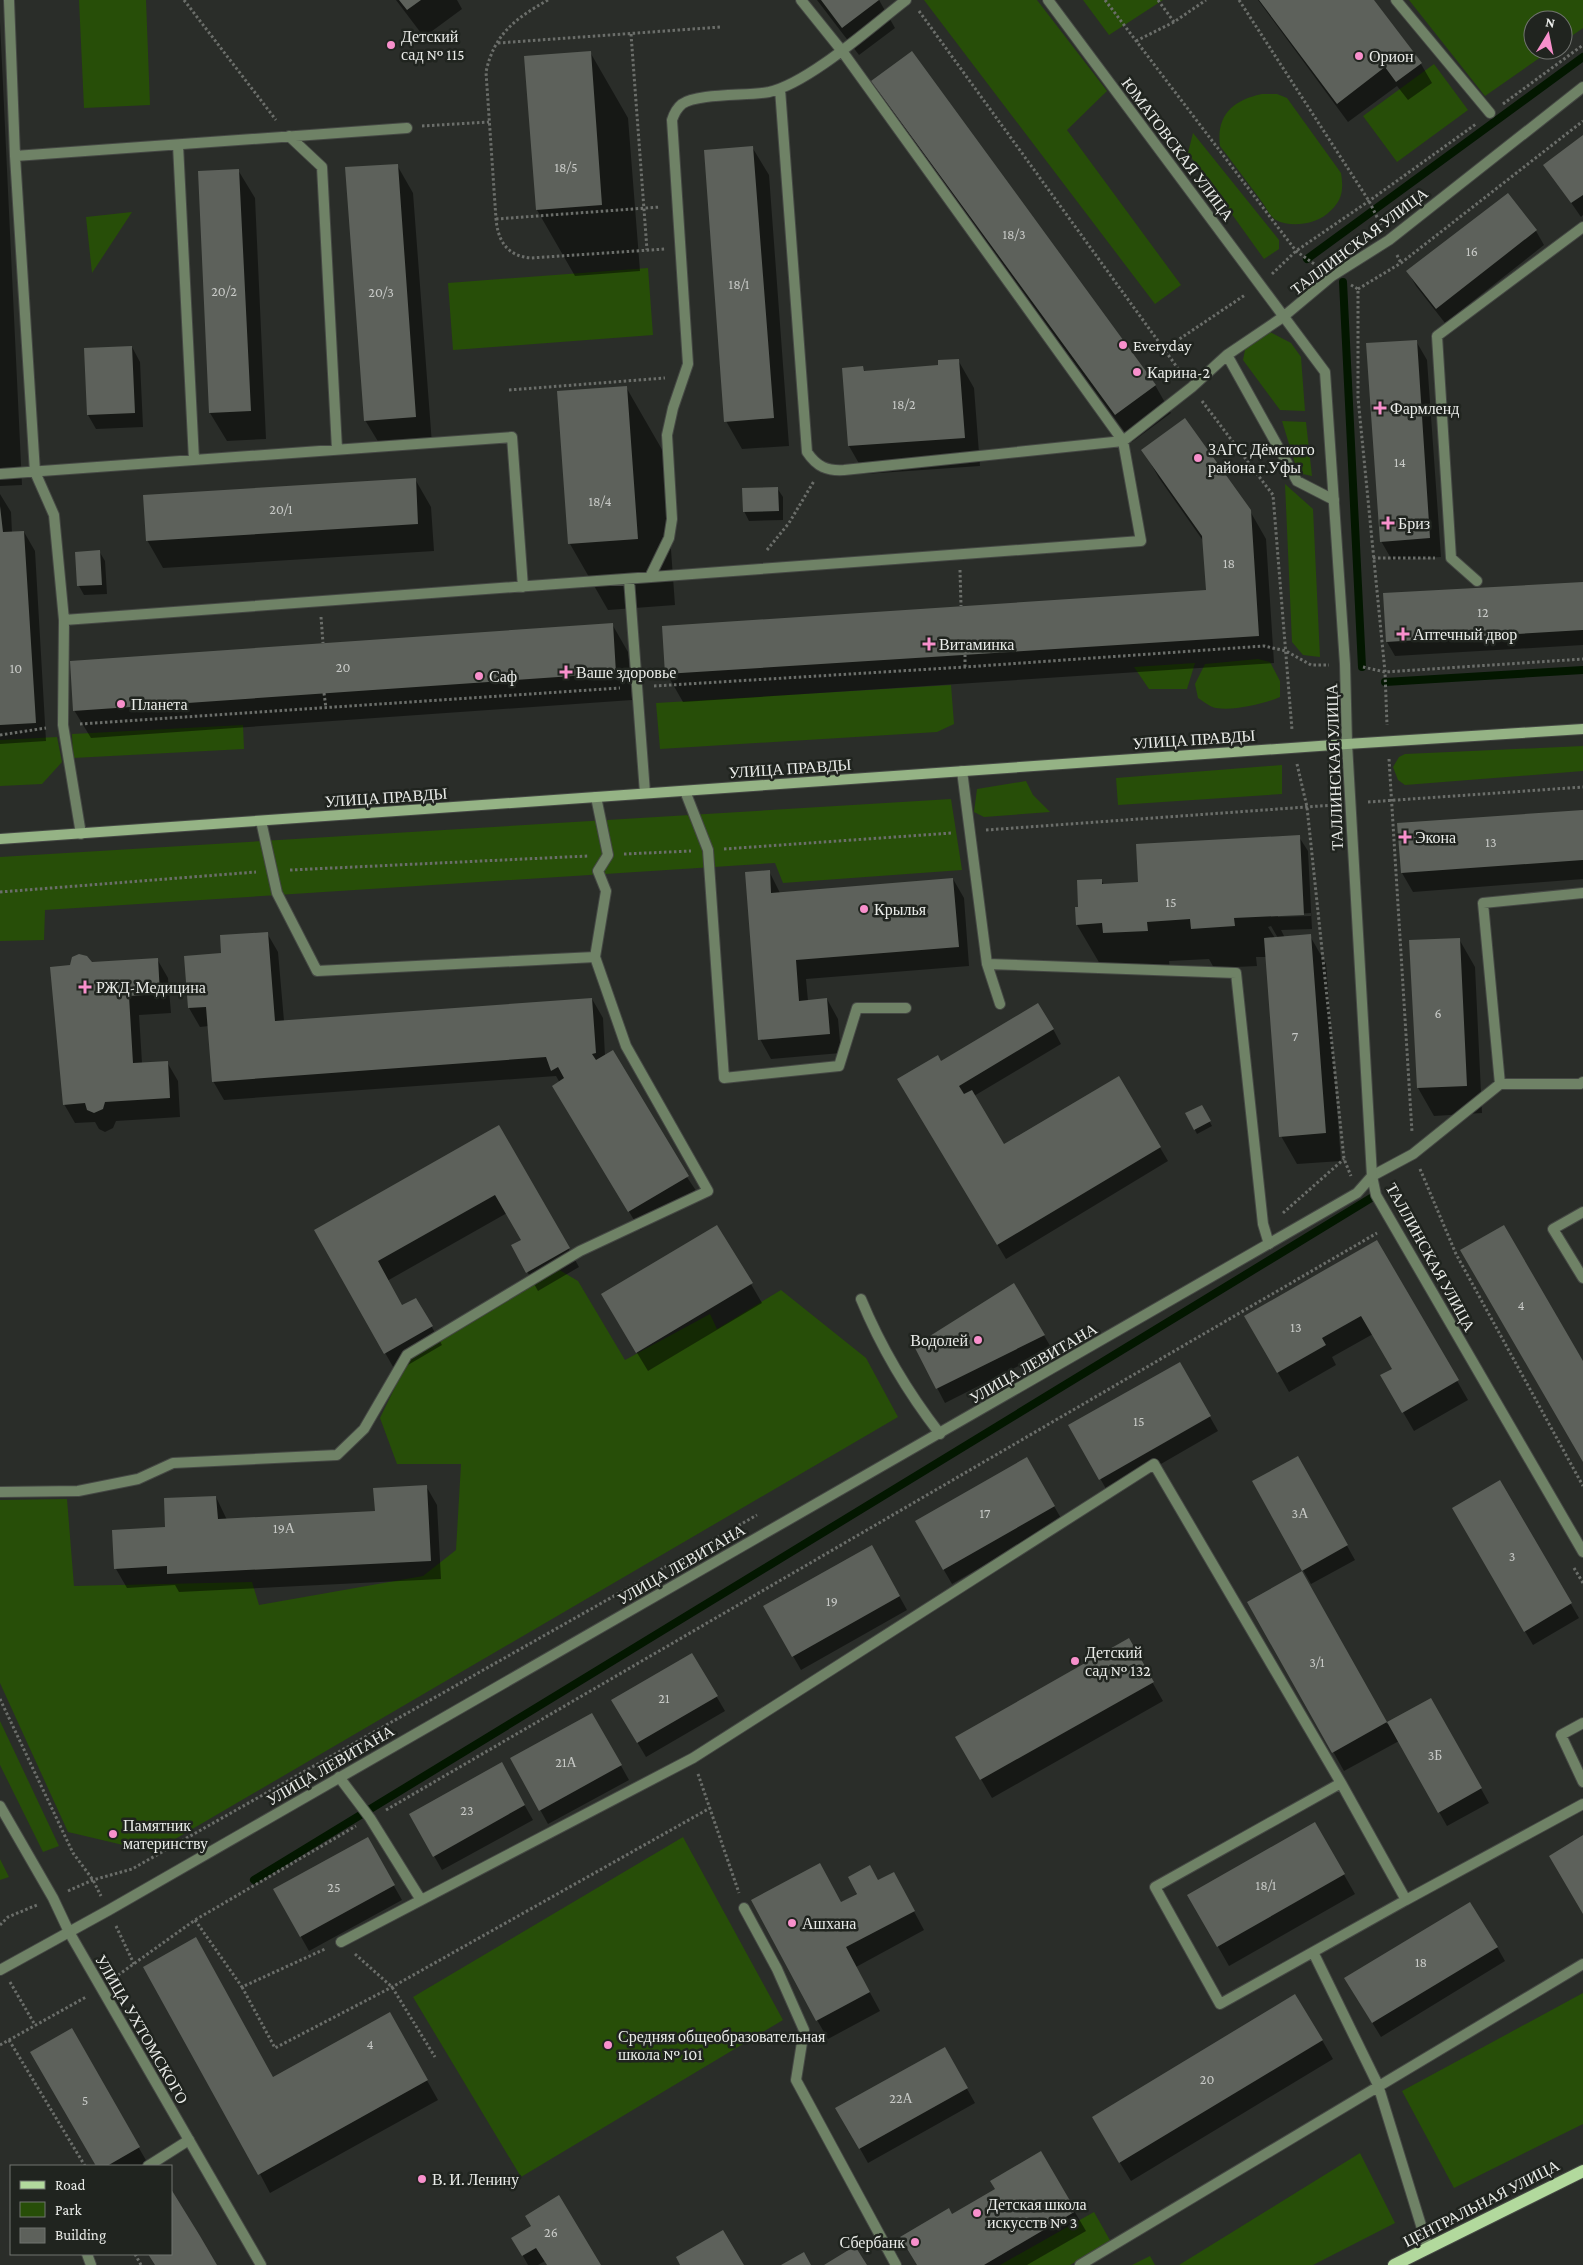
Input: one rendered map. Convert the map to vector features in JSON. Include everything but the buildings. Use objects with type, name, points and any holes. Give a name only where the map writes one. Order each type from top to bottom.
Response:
[{"type":"main road","name":"УЛИЦА ПРАВДЫ","points":[[0,839],[1388,741],[1583,729]]},
{"type":"main road","name":"ЦЕНТРАЛЬНАЯ УЛИЦА","points":[[1394,2265],[1583,2170]]},
{"type":"street","points":[[9,0],[15,156],[35,472],[54,515],[64,620],[63,725],[81,834]]},
{"type":"street","points":[[64,620],[1141,541],[1123,441],[842,51],[801,0]]},
{"type":"street","points":[[650,578],[666,548],[671,529],[667,435],[673,408],[684,377],[688,352],[672,120],[682,104],[691,99],[756,94],[780,89],[792,84],[842,51],[906,0]]},
{"type":"street","name":"ЮМАТОВСКАЯ УЛИЦА","points":[[1048,0],[1283,317]]},
{"type":"street","points":[[1396,0],[1490,114]]},
{"type":"street","name":"ТАЛЛИНСКАЯ УЛИЦА","points":[[1583,87],[1389,240],[1332,276],[1283,317],[1325,372],[1345,664],[1349,804],[1372,1176],[1376,1195],[1583,1552]]},
{"type":"street","points":[[780,89],[807,452],[821,467],[830,471],[844,470],[1123,441],[1192,387],[1226,355],[1283,317]]},
{"type":"street","points":[[15,156],[407,128]]},
{"type":"street","points":[[289,136],[322,167],[338,449]]},
{"type":"street","points":[[178,144],[194,460]]},
{"type":"street","points":[[1477,581],[1451,558],[1437,336],[1583,227]]},
{"type":"street","points":[[1226,355],[1297,481],[1334,500]]},
{"type":"street","points":[[0,474],[512,436],[523,587]]},
{"type":"street","points":[[629,579],[645,794]]},
{"type":"street","points":[[962,771],[987,964],[1000,1004]]},
{"type":"street","points":[[685,791],[708,850],[724,1078],[840,1066],[857,1008],[906,1008]]},
{"type":"street","points":[[0,1492],[78,1491],[138,1479],[173,1463],[337,1455],[364,1429],[407,1355],[580,1251],[708,1191],[626,1046],[595,957],[606,891],[598,870],[608,855],[596,797]]},
{"type":"street","points":[[261,821],[277,893],[317,971],[595,957]]},
{"type":"street","points":[[1582,1086],[1500,1084],[1483,903],[1583,893]]},
{"type":"street","points":[[987,964],[1236,973],[1263,1224],[1270,1244]]},
{"type":"street","name":"УЛИЦА ЛЕВИТАНА","points":[[1,1969],[109,1910],[1358,1193],[1372,1176],[1413,1154],[1500,1084]]},
{"type":"street","points":[[1583,1212],[1552,1229],[1583,1278]]},
{"type":"street","points":[[860,1299],[872,1328],[940,1434]]},
{"type":"street","points":[[341,1942],[693,1758],[1154,1464],[1341,1783],[1406,1900]]},
{"type":"street","points":[[1583,1723],[1561,1735],[1583,1782]]},
{"type":"street","points":[[339,1777],[370,1818],[421,1900]]},
{"type":"street","points":[[1341,1783],[1155,1887],[1220,2004],[1583,1804]]},
{"type":"street","name":"УЛИЦА УХТОМСКОГО","points":[[0,1806],[53,1898],[69,1932],[261,2265]]},
{"type":"street","points":[[744,1908],[777,1969],[804,2030],[796,2080],[896,2265]]},
{"type":"street","points":[[1313,1952],[1378,2085],[1428,2248]]},
{"type":"street","points":[[1080,2265],[1583,1964]]},
{"type":"street","points":[[150,2165],[189,2140]]},
{"type":"path","points":[[184,0],[289,136]]},
{"type":"path","points":[[548,0],[512,22],[490,57],[486,72],[496,219],[500,240],[512,253],[522,257],[681,248]]},
{"type":"path","points":[[1105,0],[1296,251],[1332,276],[1358,288]]},
{"type":"path","points":[[1158,0],[1174,22]]},
{"type":"path","points":[[1136,41],[1174,22],[1206,0]]},
{"type":"path","points":[[1239,0],[1369,201],[1401,263]]},
{"type":"path","points":[[917,8],[1163,350],[1273,495],[1294,748],[1306,807],[1344,1159],[1280,1215],[1263,1224]]},
{"type":"path","points":[[498,43],[721,27]]},
{"type":"path","points":[[631,34],[647,250]]},
{"type":"path","points":[[1163,350],[1260,285],[1296,251],[1369,201],[1583,45]]},
{"type":"path","points":[[1358,288],[1401,263],[1583,121]]},
{"type":"path","points":[[407,128],[489,122]]},
{"type":"path","points":[[496,219],[678,206]]},
{"type":"path","points":[[1358,288],[1358,398],[1384,672],[1413,1154],[1456,1254],[1583,1486]]},
{"type":"path","points":[[509,390],[684,377]]},
{"type":"path","points":[[749,570],[789,523],[821,467]]},
{"type":"path","points":[[959,554],[961,606]]},
{"type":"path","points":[[1373,558],[1451,558]]},
{"type":"path","points":[[320,601],[323,643]]},
{"type":"path","points":[[0,735],[63,725],[1264,646],[1286,651],[1311,665],[1345,664],[1384,672],[1583,660]]},
{"type":"path","points":[[965,655],[965,667]]},
{"type":"path","points":[[324,693],[326,708]]},
{"type":"path","points":[[0,892],[272,871],[708,850],[1583,787]]},
{"type":"path","points":[[0,2046],[101,1988],[195,1920],[1377,1233]]},
{"type":"path","points":[[0,1925],[8,1918],[93,1880],[132,1869],[763,1511]]},
{"type":"path","points":[[0,1699],[73,1853],[93,1880],[134,1964]]},
{"type":"path","points":[[693,1758],[744,1908]]},
{"type":"path","points":[[195,1920],[242,1987],[275,2048],[392,1987],[710,1808]]},
{"type":"path","points":[[242,1987],[341,1942],[392,1987],[435,2057]]},
{"type":"path","points":[[1,1969],[35,2025]]},
{"type":"path","points":[[9,2040],[84,2165]]},
{"type":"green space","points":[[79,0],[146,0],[150,105],[84,108]]},
{"type":"green space","points":[[924,0],[1037,0],[1107,91],[1067,130],[1181,285],[1155,304]]},
{"type":"green space","points":[[1083,0],[1163,0],[1109,35]]},
{"type":"green space","points":[[1409,0],[1583,0],[1583,28],[1573,35],[1573,10],[1523,10],[1523,60],[1537,60],[1485,96]]},
{"type":"green space","points":[[1434,64],[1468,110],[1397,162],[1363,116]]},
{"type":"green space","points":[[1262,94],[1277,94],[1287,98],[1341,173],[1342,191],[1339,200],[1332,210],[1316,220],[1303,224],[1289,224],[1274,219],[1220,146],[1219,135],[1221,126],[1229,111],[1243,100]]},
{"type":"green space","points":[[1193,133],[1279,240],[1279,249],[1264,259],[1188,153]]},
{"type":"green space","points":[[132,212],[92,273],[86,217]]},
{"type":"green space","points":[[648,268],[653,335],[453,350],[448,283]]},
{"type":"green space","points":[[1270,332],[1291,343],[1301,357],[1305,411],[1280,410],[1243,360],[1246,345]]},
{"type":"green space","points":[[1282,421],[1306,422],[1312,476],[1298,473]]},
{"type":"green space","points":[[1285,484],[1313,509],[1320,657],[1303,655],[1292,642]]},
{"type":"green space","points":[[1258,659],[1270,662],[1280,681],[1280,697],[1266,702],[1231,709],[1216,708],[1198,698],[1195,684],[1205,664]]},
{"type":"green space","points":[[1195,663],[1187,689],[1149,689],[1134,667]]},
{"type":"green space","points":[[951,685],[954,724],[937,732],[660,749],[656,703]]},
{"type":"green space","points":[[243,725],[244,749],[73,758],[72,734]]},
{"type":"green space","points":[[57,737],[62,762],[42,784],[0,786],[0,740]]},
{"type":"green space","points":[[1583,746],[1583,771],[1405,785],[1398,780],[1393,767],[1399,757],[1405,754]]},
{"type":"green space","points":[[1282,765],[1282,794],[1118,805],[1116,778]]},
{"type":"green space","points":[[1026,781],[1033,795],[1050,812],[984,817],[974,812],[977,789]]},
{"type":"green space","points":[[951,799],[962,870],[783,883],[775,863],[45,910],[44,940],[0,941],[0,857]]},
{"type":"green space","points":[[551,1265],[578,1281],[625,1360],[710,1314],[717,1329],[781,1290],[866,1358],[898,1417],[153,1852],[68,1832],[0,1683],[0,1500],[67,1499],[74,1586],[252,1582],[259,1605],[423,1576],[456,1550],[461,1464],[397,1464],[380,1418],[416,1344]]},
{"type":"green space","points":[[0,1721],[59,1846],[43,1852],[0,1765]]},
{"type":"green space","name":"Средняя общеобразовательная школа № 101","points":[[683,1837],[783,2020],[521,2177],[413,1997]]},
{"type":"green space","points":[[0,1859],[9,1877],[0,1880]]},
{"type":"green space","points":[[1583,1993],[1583,2124],[1454,2188],[1402,2091]]},
{"type":"green space","points":[[1360,2153],[1395,2223],[1313,2265],[1179,2265]]},
{"type":"green space","points":[[1094,2212],[1111,2242],[1070,2265],[1000,2265]]},
{"type":"green space","points":[[1150,2256],[1155,2265],[1132,2265]]},
{"type":"waterway","points":[[1307,259],[1583,57]]},
{"type":"waterway","points":[[1343,282],[1362,667]]},
{"type":"waterway","points":[[1385,682],[1583,670]]},
{"type":"waterway","points":[[254,1880],[1376,1195]]},
{"type":"place","name":"Детский сад № 115","points":[[391,45]]},
{"type":"place","name":"Орион","points":[[1359,56]]},
{"type":"place","name":"Everyday","points":[[1123,345]]},
{"type":"place","name":"Карина-2","points":[[1137,372]]},
{"type":"place","name":"Фармленд","points":[[1380,408]]},
{"type":"place","name":"ЗАГС Дёмского района г.Уфы","points":[[1198,458]]},
{"type":"place","name":"Бриз","points":[[1388,523]]},
{"type":"place","name":"Аптечный двор","points":[[1403,634]]},
{"type":"place","name":"Витаминка","points":[[929,644]]},
{"type":"place","name":"Ваше здоровье","points":[[566,672]]},
{"type":"place","name":"Саф","points":[[479,676]]},
{"type":"place","name":"Планета","points":[[121,704]]},
{"type":"place","name":"Экона","points":[[1405,837]]},
{"type":"place","name":"Крылья","points":[[864,909]]},
{"type":"place","name":"РЖД-Медицина","points":[[85,987]]},
{"type":"place","name":"Водолей","points":[[978,1340]]},
{"type":"place","name":"Детский сад № 132","points":[[1075,1661]]},
{"type":"place","name":"Памятник материнству","points":[[113,1834]]},
{"type":"place","name":"Ашхана","points":[[792,1923]]},
{"type":"place","name":"Средняя общеобразовательная школа № 101","points":[[608,2045]]},
{"type":"place","name":"В. И. Ленину","points":[[422,2179]]},
{"type":"place","name":"Детская школа искусств № 3","points":[[977,2213]]},
{"type":"place","name":"Сбербанк","points":[[915,2242]]}]
